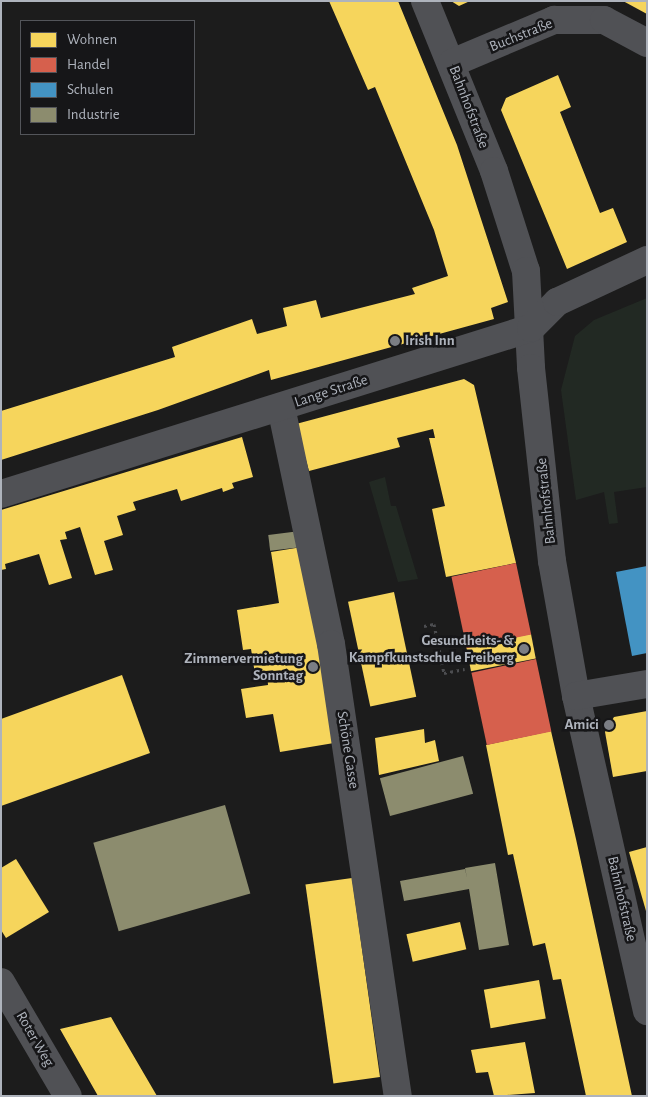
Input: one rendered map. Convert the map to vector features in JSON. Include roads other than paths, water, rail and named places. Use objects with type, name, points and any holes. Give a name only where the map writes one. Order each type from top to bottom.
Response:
[{"type":"street","name":"Bahnhofstraße","points":[[425,1],[452,63],[494,171],[526,271],[531,328],[531,368],[552,561],[576,696],[647,1010]]},
{"type":"street","name":"Buchstraße","points":[[452,63],[554,20],[604,20],[647,43]]},
{"type":"street","name":"Lange Straße","points":[[1,494],[531,328],[556,302],[647,260]]},
{"type":"street","name":"Schöne Gasse","points":[[281,407],[331,644],[398,1096]]},
{"type":"street","points":[[576,696],[647,684]]},
{"type":"street","name":"Roter Weg","points":[[1,982],[68,1096]]},
{"type":"place","name":"Irish Inn","points":[[395,341]]},
{"type":"place","name":"Gesundheits- & Kampfkunstschule Freiberg","points":[[524,649]]},
{"type":"place","name":"Zimmervermietung Sonntag","points":[[313,667]]},
{"type":"place","name":"Amici","points":[[609,725]]}]
